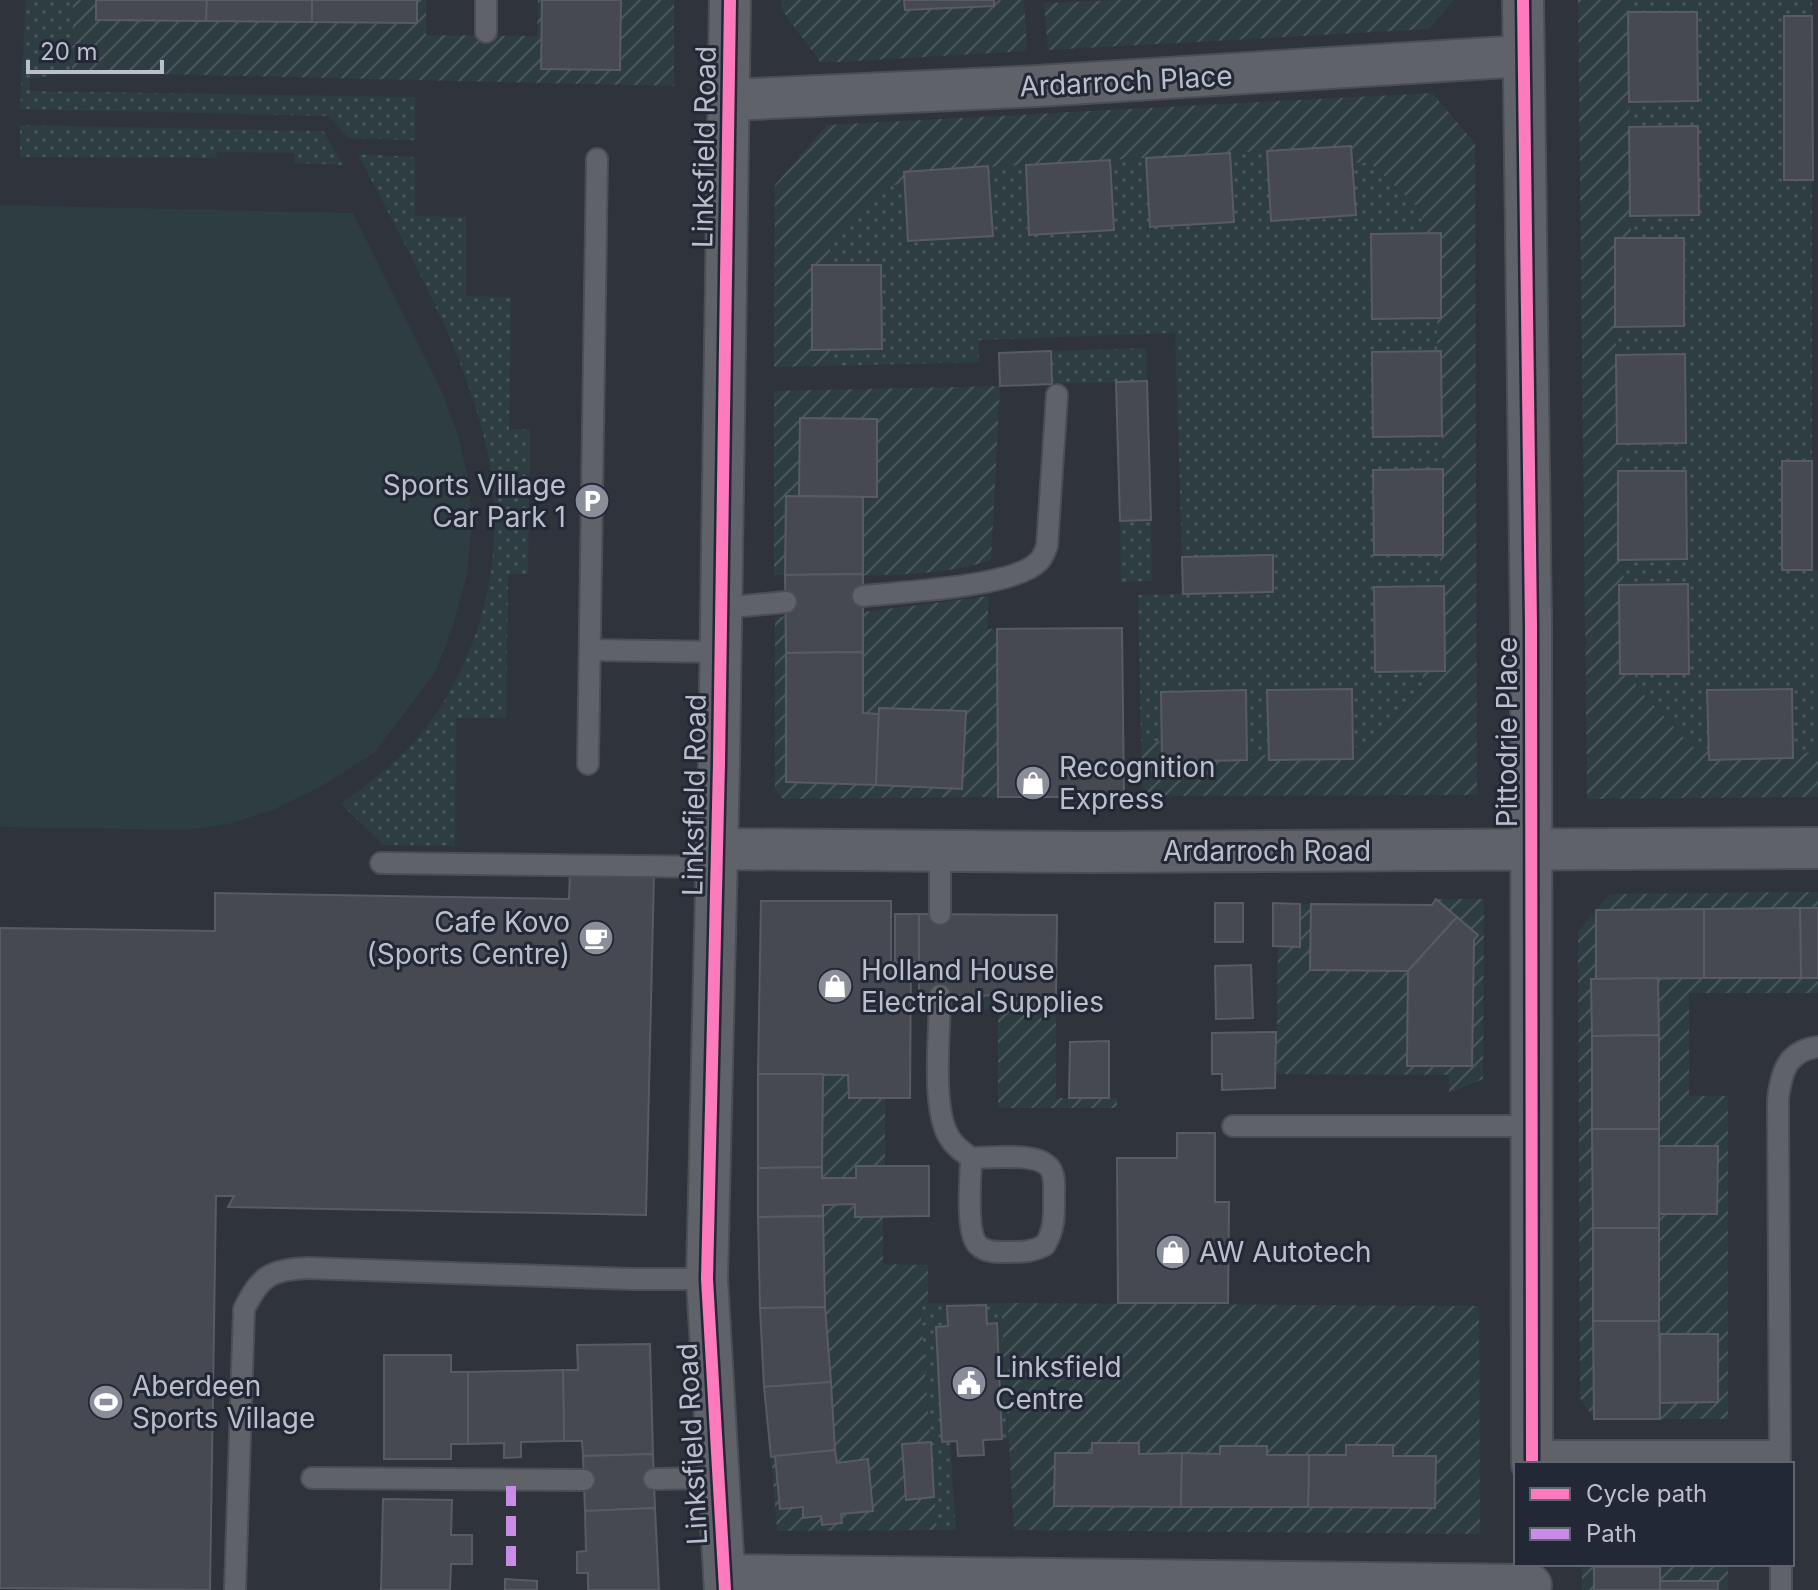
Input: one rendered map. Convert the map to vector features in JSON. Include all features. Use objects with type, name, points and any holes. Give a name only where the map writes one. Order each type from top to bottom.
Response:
[{"type":"street","name":"Linksfield Road","points":[[724,1582],[707,1279],[717,858],[730,0]]},
{"type":"street","name":"Pittodrie Place","points":[[1523,0],[1531,849],[1532,1457]]},
{"type":"street","name":"Ardarroch Place","points":[[729,100],[1038,86],[1523,56]]},
{"type":"street","name":"Ardarroch Road","points":[[717,858],[940,851],[1818,848]]},
{"type":"street","points":[[724,1582],[1531,1580]]},
{"type":"lane","points":[[486,0],[486,32]]},
{"type":"lane","points":[[588,764],[597,159]]},
{"type":"lane","points":[[863,596],[991,580],[1021,573],[1038,562],[1047,546],[1057,395]]},
{"type":"lane","points":[[721,608],[786,602]]},
{"type":"lane","points":[[590,650],[720,652]]},
{"type":"lane","points":[[940,851],[940,914]]},
{"type":"lane","points":[[381,863],[717,858]]},
{"type":"lane","points":[[940,995],[939,1107],[949,1138],[971,1158],[1030,1158],[1046,1164],[1054,1181],[1054,1225],[1045,1245],[1029,1252],[996,1252],[978,1245],[971,1227],[971,1158]]},
{"type":"lane","points":[[1532,1457],[1780,1457],[1778,1100],[1784,1067],[1794,1055],[1818,1047]]},
{"type":"lane","points":[[1233,1126],[1531,1126]]},
{"type":"lane","points":[[235,1590],[244,1309],[254,1289],[278,1270],[307,1268],[616,1279],[707,1279]]},
{"type":"lane","points":[[312,1478],[584,1480]]},
{"type":"lane","points":[[654,1479],[717,1478]]},
{"type":"lane","points":[[1781,1566],[1781,1590]]},
{"type":"shaded area","points":[[26,0],[73,0],[72,72],[30,79],[30,91],[415,97],[415,140],[348,138],[329,116],[20,109]]},
{"type":"shaded area","points":[[73,0],[426,0],[426,35],[537,36],[538,0],[674,0],[674,86],[72,72]]},
{"type":"shaded area","points":[[781,0],[904,0],[905,10],[993,6],[994,0],[1024,0],[1027,51],[821,63],[781,9]]},
{"type":"shaded area","points":[[1118,0],[1454,0],[1429,29],[1048,50],[1044,3]]},
{"type":"shaded area","points":[[1578,0],[1628,0],[1631,238],[1615,239],[1617,443],[1622,444],[1623,471],[1618,472],[1618,560],[1623,560],[1624,585],[1619,586],[1620,674],[1635,674],[1636,686],[1694,749],[1709,749],[1709,760],[1793,758],[1793,753],[1818,752],[1818,797],[1587,799]]},
{"type":"shaded area","points":[[1628,0],[1812,0],[1812,461],[1782,461],[1783,570],[1818,570],[1818,752],[1793,753],[1791,689],[1708,690],[1709,749],[1694,749],[1636,686],[1635,674],[1688,674],[1687,585],[1624,585],[1623,560],[1687,559],[1686,471],[1623,471],[1622,444],[1685,354],[1616,355],[1615,327],[1684,326],[1684,238],[1631,238],[1630,216],[1698,126],[1629,127],[1629,102],[1697,12],[1628,12]]},
{"type":"shaded area","points":[[1432,93],[1475,143],[1477,795],[1143,796],[1141,741],[1236,754],[1269,755],[1269,760],[1353,759],[1353,747],[1368,747],[1422,687],[1423,671],[1445,670],[1444,587],[1440,586],[1440,554],[1443,554],[1441,352],[1437,351],[1437,318],[1441,317],[1441,233],[1423,233],[1422,211],[1369,162],[1353,163],[1351,146],[904,172],[904,184],[887,186],[830,245],[830,265],[812,265],[812,349],[831,350],[831,366],[774,367],[775,185],[827,125]]},
{"type":"shaded area","points":[[20,125],[323,131],[343,165],[294,163],[294,153],[217,152],[216,158],[20,157]]},
{"type":"shaded area","points":[[1267,151],[1272,221],[1355,215],[1353,163],[1369,162],[1423,212],[1437,318],[1437,351],[1372,352],[1373,437],[1442,436],[1440,586],[1374,587],[1423,671],[1422,686],[1368,747],[1353,747],[1352,689],[1267,691],[1269,755],[1247,756],[1246,690],[1161,692],[1162,741],[1141,741],[1138,595],[1273,591],[1272,555],[1182,557],[1175,333],[979,340],[979,362],[831,366],[831,350],[882,349],[881,265],[830,265],[829,245],[887,185],[904,184],[909,241],[988,166],[1026,165],[1030,235],[1114,229],[1110,160],[1146,158],[1151,227],[1234,222],[1230,153]]},
{"type":"shaded area","points":[[358,154],[415,157],[415,216],[466,217],[466,296],[511,297],[509,429],[530,429],[528,574],[508,574],[506,718],[456,718],[455,846],[384,845],[341,804],[405,752],[446,699],[464,664],[478,626],[488,588],[493,549],[494,509],[490,469],[471,393],[427,288]]},
{"type":"shaded area","points":[[0,205],[353,213],[443,394],[458,435],[470,488],[471,531],[467,574],[453,626],[435,673],[374,753],[320,787],[275,809],[233,823],[188,830],[0,827]]},
{"type":"shaded area","points":[[1146,348],[1147,381],[1051,384],[1050,351]]},
{"type":"shaded area","points":[[1000,386],[991,560],[966,567],[912,574],[774,575],[774,391]]},
{"type":"shaded area","points":[[1151,520],[1152,581],[1121,582],[1120,521]]},
{"type":"shaded area","points":[[989,596],[987,629],[997,629],[998,797],[783,799],[775,789],[775,617],[863,612]]},
{"type":"shaded area","points":[[1818,892],[1818,993],[1689,993],[1689,1096],[1728,1096],[1728,1419],[1594,1419],[1580,1398],[1578,931],[1610,894]]},
{"type":"shaded area","points":[[1436,899],[1484,899],[1483,1079],[1449,1093],[1449,1075],[1276,1074],[1278,947],[1299,946],[1300,904],[1431,905]]},
{"type":"shaded area","points":[[962,995],[1056,996],[1056,1098],[1117,1098],[1117,1108],[998,1108],[998,1009],[961,1010]]},
{"type":"shaded area","points":[[758,1074],[848,1075],[849,1098],[885,1098],[885,1165],[929,1166],[929,1216],[883,1216],[883,1264],[928,1265],[928,1303],[920,1304],[937,1530],[777,1531],[760,1308]]},
{"type":"shaded area","points":[[920,1303],[1001,1303],[1008,1439],[1002,1439],[997,1324],[987,1324],[986,1305],[948,1307],[948,1326],[936,1327],[942,1441],[950,1442],[956,1530],[937,1530]]},
{"type":"shaded area","points":[[1001,1303],[1479,1306],[1480,1534],[1014,1530]]},
{"type":"shaded area","points":[[1582,1566],[1728,1566],[1728,1590],[1582,1590]]},
{"type":"building","points":[[96,0],[207,0],[206,21],[96,20]]},
{"type":"building","points":[[207,0],[312,0],[312,22],[206,21]]},
{"type":"building","points":[[312,0],[417,0],[417,23],[312,22]]},
{"type":"building","points":[[542,0],[621,0],[620,70],[541,69]]},
{"type":"building","points":[[904,0],[994,0],[994,6],[905,10]]},
{"type":"building","points":[[1628,12],[1697,12],[1698,101],[1629,102]]},
{"type":"building","points":[[1784,16],[1812,16],[1813,180],[1784,180]]},
{"type":"building","points":[[1698,126],[1699,215],[1630,216],[1629,127]]},
{"type":"building","points":[[1351,146],[1356,215],[1271,221],[1267,151]]},
{"type":"building","points":[[1230,153],[1234,222],[1150,227],[1146,158]]},
{"type":"building","points":[[1110,160],[1114,230],[1029,235],[1026,165]]},
{"type":"building","points":[[988,166],[993,236],[908,241],[904,172]]},
{"type":"building","points":[[1441,233],[1441,318],[1372,319],[1371,234]]},
{"type":"building","points":[[1615,238],[1684,238],[1684,326],[1615,327]]},
{"type":"building","points":[[812,265],[881,265],[882,349],[812,350]]},
{"type":"building","points":[[1051,351],[1052,384],[1000,386],[999,353]]},
{"type":"building","points":[[1441,351],[1442,436],[1373,437],[1372,352]]},
{"type":"building","points":[[1685,354],[1686,443],[1617,444],[1616,355]]},
{"type":"building","points":[[1147,381],[1151,520],[1120,521],[1116,382]]},
{"type":"building","points":[[800,418],[877,419],[877,497],[799,496]]},
{"type":"building","points":[[1782,461],[1812,461],[1812,570],[1782,570]]},
{"type":"building","points":[[1443,469],[1443,555],[1374,555],[1373,470]]},
{"type":"building","points":[[1618,471],[1686,471],[1687,559],[1618,560]]},
{"type":"building","points":[[786,496],[863,497],[863,574],[785,575]]},
{"type":"building","points":[[1273,555],[1273,592],[1183,594],[1182,557]]},
{"type":"building","points":[[863,574],[863,652],[786,653],[785,575]]},
{"type":"building","points":[[1688,584],[1689,674],[1620,674],[1619,585]]},
{"type":"building","points":[[1444,586],[1445,671],[1375,672],[1374,587]]},
{"type":"building","points":[[1122,628],[1124,797],[998,797],[997,629]]},
{"type":"building","points":[[863,652],[863,713],[879,714],[876,785],[786,782],[786,653]]},
{"type":"building","points":[[1352,689],[1353,759],[1269,760],[1267,690]]},
{"type":"building","points":[[1792,689],[1793,758],[1709,760],[1707,690]]},
{"type":"building","points":[[1246,690],[1247,760],[1162,762],[1161,692]]},
{"type":"building","points":[[879,708],[966,711],[962,789],[876,785]]},
{"type":"building","name":"Aberdeen Sports Village","points":[[570,872],[654,874],[646,1215],[228,1207],[234,1196],[216,1196],[210,1590],[0,1588],[0,928],[215,931],[215,893],[569,899]]},
{"type":"building","points":[[1436,899],[1457,917],[1408,971],[1310,970],[1311,904],[1432,905]]},
{"type":"building","name":"Holland House Electrical Supplies","points":[[761,901],[891,901],[891,962],[911,962],[910,1098],[849,1098],[848,1075],[758,1074]]},
{"type":"building","points":[[1215,903],[1243,903],[1243,942],[1215,942]]},
{"type":"building","points":[[1273,903],[1300,904],[1300,947],[1273,946]]},
{"type":"building","points":[[1800,908],[1818,908],[1818,978],[1801,978]]},
{"type":"building","points":[[1800,908],[1801,978],[1704,978],[1704,909]]},
{"type":"building","points":[[1704,909],[1704,978],[1596,979],[1596,910]]},
{"type":"building","points":[[895,914],[919,914],[919,962],[895,962]]},
{"type":"building","points":[[919,914],[1057,915],[1056,996],[919,995]]},
{"type":"building","points":[[1457,917],[1478,935],[1474,940],[1472,1066],[1407,1066],[1408,971]]},
{"type":"building","points":[[1251,965],[1253,1018],[1216,1019],[1215,966]]},
{"type":"building","points":[[1658,978],[1659,1035],[1592,1036],[1591,979]]},
{"type":"building","points":[[1276,1032],[1275,1088],[1222,1090],[1222,1074],[1212,1074],[1212,1033]]},
{"type":"building","points":[[1659,1035],[1659,1129],[1592,1129],[1592,1036]]},
{"type":"building","points":[[1109,1041],[1109,1098],[1069,1098],[1070,1042]]},
{"type":"building","points":[[758,1074],[823,1074],[822,1167],[758,1168]]},
{"type":"building","points":[[1592,1129],[1659,1129],[1659,1228],[1593,1228]]},
{"type":"building","name":"AW Autotech","points":[[1177,1133],[1215,1133],[1215,1202],[1229,1202],[1228,1303],[1118,1303],[1117,1158],[1177,1158]]},
{"type":"building","points":[[1659,1146],[1718,1146],[1717,1214],[1659,1214]]},
{"type":"building","points":[[856,1166],[929,1166],[929,1216],[855,1217],[855,1204],[823,1205],[823,1216],[758,1217],[758,1168],[822,1167],[822,1178],[856,1178]]},
{"type":"building","points":[[823,1216],[825,1307],[760,1308],[758,1217]]},
{"type":"building","points":[[1593,1228],[1659,1228],[1659,1321],[1593,1321]]},
{"type":"building","name":"Linksfield Centre","points":[[986,1305],[987,1324],[997,1323],[1002,1439],[983,1440],[984,1455],[958,1456],[957,1441],[942,1442],[936,1327],[948,1326],[947,1306]]},
{"type":"building","points":[[825,1307],[831,1382],[764,1387],[760,1308]]},
{"type":"building","points":[[1593,1321],[1659,1321],[1660,1419],[1594,1419]]},
{"type":"building","points":[[1660,1334],[1718,1334],[1718,1402],[1660,1403]]},
{"type":"building","points":[[650,1344],[653,1454],[583,1456],[582,1441],[564,1441],[563,1370],[578,1370],[577,1345]]},
{"type":"building","points":[[384,1355],[451,1355],[451,1372],[468,1372],[468,1444],[451,1444],[451,1459],[384,1459]]},
{"type":"building","points":[[563,1370],[564,1441],[521,1442],[521,1457],[504,1458],[504,1443],[468,1444],[468,1372]]},
{"type":"building","points":[[831,1382],[835,1450],[771,1457],[764,1387]]},
{"type":"building","points":[[931,1442],[934,1497],[906,1500],[902,1444]]},
{"type":"building","points":[[1092,1443],[1139,1443],[1139,1454],[1182,1453],[1181,1507],[1054,1506],[1055,1453],[1092,1453]]},
{"type":"building","points":[[1346,1445],[1393,1445],[1393,1456],[1436,1456],[1435,1508],[1308,1507],[1309,1455],[1346,1455]]},
{"type":"building","points":[[1220,1446],[1267,1446],[1267,1455],[1309,1455],[1308,1507],[1181,1507],[1182,1453],[1220,1454]]},
{"type":"building","points":[[835,1450],[837,1463],[868,1459],[873,1511],[841,1514],[842,1523],[822,1525],[821,1516],[803,1518],[803,1507],[780,1509],[775,1456]]},
{"type":"building","points":[[653,1454],[655,1508],[585,1511],[583,1456]]},
{"type":"building","points":[[383,1499],[452,1500],[451,1535],[472,1535],[472,1564],[451,1564],[450,1590],[381,1590]]},
{"type":"building","points":[[655,1508],[659,1590],[588,1590],[588,1573],[577,1573],[577,1552],[586,1551],[585,1511]]},
{"type":"building","points":[[1594,1566],[1660,1566],[1660,1567]]},
{"type":"building","points":[[1594,1567],[1660,1567],[1660,1590],[1594,1590]]},
{"type":"building","points":[[505,1579],[537,1581],[537,1590],[505,1590]]},
{"type":"building","points":[[1660,1581],[1718,1581],[1718,1590],[1660,1590]]},
{"type":"marked path","points":[[511,1481],[511,1566]]},
{"type":"cycle path","points":[[725,1590],[707,1279],[719,763],[730,0]]},
{"type":"cycle path","points":[[1523,0],[1531,625],[1532,1462]]},
{"type":"place","name":"Sports Village Car Park 1","points":[[592,501]]},
{"type":"place","name":"Recognition Express","points":[[1033,783]]},
{"type":"place","name":"Cafe Kovo (Sports Centre)","points":[[596,938]]},
{"type":"place","name":"Holland House Electrical Supplies","points":[[835,986]]},
{"type":"place","name":"AW Autotech","points":[[1173,1252]]},
{"type":"place","name":"Linksfield Centre","points":[[969,1383]]},
{"type":"place","name":"Aberdeen Sports Village","points":[[106,1402]]}]
